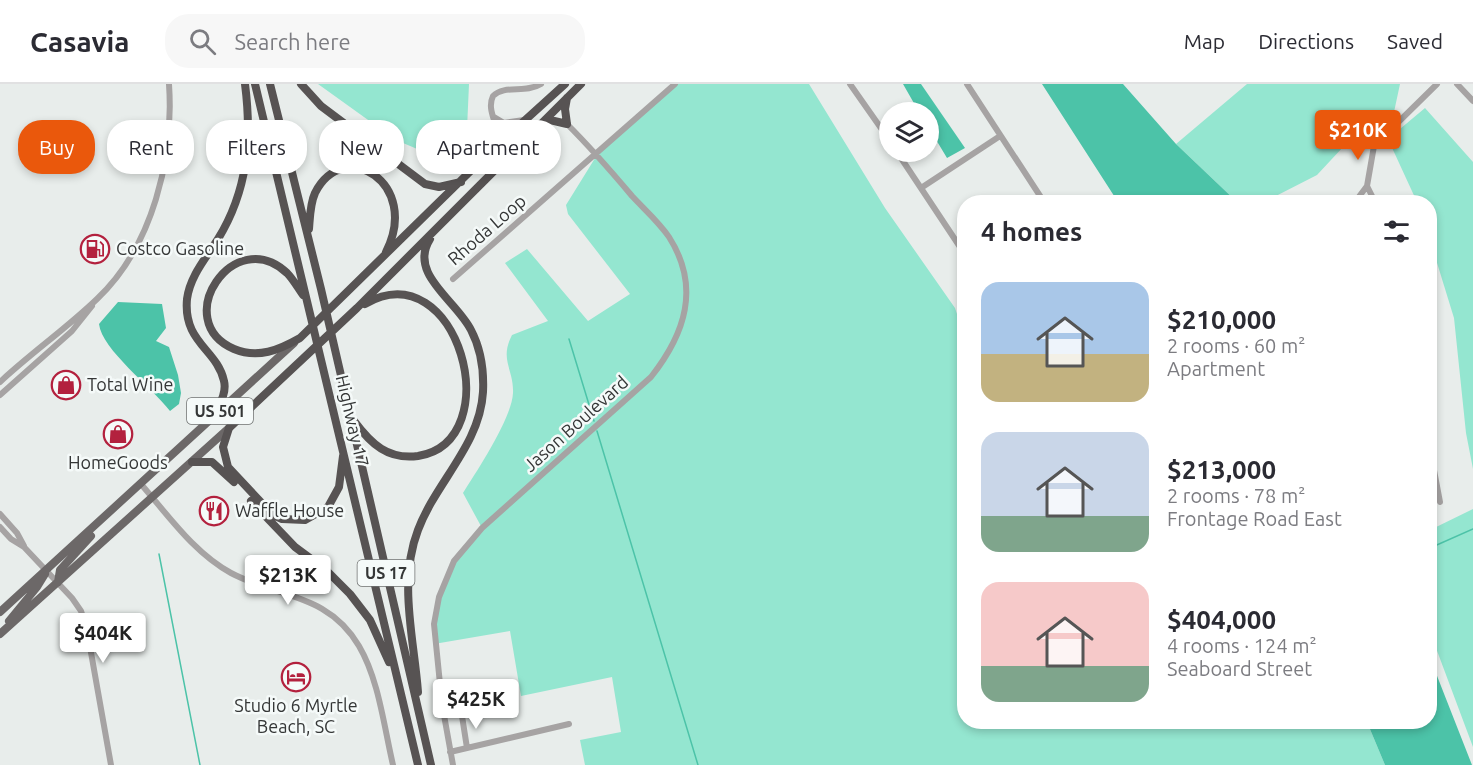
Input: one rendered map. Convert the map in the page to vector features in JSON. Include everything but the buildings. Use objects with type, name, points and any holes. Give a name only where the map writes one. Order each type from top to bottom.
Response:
[{"type":"highway","points":[[214,416],[222,399],[224,380],[189,326],[187,300],[193,277],[235,207],[245,174],[250,134],[245,84]]},
{"type":"highway","name":"Highway 17","points":[[255,84],[418,765]]},
{"type":"highway","name":"Highway 17","points":[[270,84],[321,289],[431,765]]},
{"type":"highway","points":[[301,84],[321,106],[425,184],[440,187],[461,182]]},
{"type":"highway","name":"US 501","points":[[527,119],[566,84]]},
{"type":"highway","name":"US 501","points":[[543,120],[581,84]]},
{"type":"highway","points":[[561,123],[567,124],[565,109],[568,96]]},
{"type":"highway","points":[[308,235],[312,204],[322,183],[339,171],[353,168],[366,170],[386,184],[396,207],[394,232],[382,259]]},
{"type":"highway","name":"US 501","points":[[300,338],[469,174]]},
{"type":"highway","name":"US 501","points":[[229,428],[357,309],[489,174]]},
{"type":"highway","points":[[419,716],[408,605],[410,557],[417,532],[432,499],[477,423],[483,388],[481,356],[472,331],[452,301],[427,274],[423,260],[426,246],[438,226]]},
{"type":"highway","points":[[300,338],[277,351],[256,354],[238,351],[226,345],[212,329],[207,306],[218,277],[232,265],[249,260],[268,262],[286,272],[306,300]]},
{"type":"highway","points":[[351,418],[365,436],[382,451],[397,456],[427,454],[446,443],[459,424],[466,387],[466,372],[458,344],[446,322],[429,306],[405,295],[387,295],[357,309]]},
{"type":"highway","points":[[229,428],[223,452],[228,467],[273,515],[282,519],[304,520],[328,507],[339,487],[343,456]]},
{"type":"highway","points":[[192,462],[204,460],[220,466],[295,546],[350,594],[370,620],[398,681]]},
{"type":"main road","name":"US 501","points":[[0,612],[300,338]]},
{"type":"main road","name":"US 501","points":[[0,633],[229,428]]},
{"type":"main road","points":[[58,582],[60,570],[108,514]]},
{"type":"main road","points":[[0,633],[37,588],[46,569]]},
{"type":"street","points":[[0,395],[72,331],[126,263],[159,189],[169,139],[170,84]]},
{"type":"street","points":[[494,120],[490,102],[498,90],[504,88],[529,89],[541,84]]},
{"type":"street","name":"Rhoda Loop","points":[[453,279],[597,155],[675,84]]},
{"type":"street","points":[[850,84],[879,125]]},
{"type":"street","points":[[967,84],[1039,195]]},
{"type":"street","points":[[1360,195],[1367,186],[1374,146],[1437,84]]},
{"type":"street","points":[[1457,84],[1473,101]]},
{"type":"street","points":[[492,115],[504,123],[527,119]]},
{"type":"street","name":"Jason Boulevard","points":[[453,765],[434,624],[439,597],[454,561],[482,528],[651,376],[670,353],[683,322],[686,297],[684,268],[669,237],[567,124]]},
{"type":"street","points":[[921,188],[1000,136]]},
{"type":"street","points":[[904,162],[957,242]]},
{"type":"street","points":[[1367,186],[1372,195]]},
{"type":"street","points":[[0,382],[97,300]]},
{"type":"street","points":[[140,483],[177,526],[213,561],[247,580],[310,600],[341,623],[359,645],[370,668],[393,765]]},
{"type":"street","points":[[1437,486],[1440,502]]},
{"type":"street","points":[[0,514],[24,547]]},
{"type":"street","points":[[0,527],[11,539],[24,547],[58,582],[76,603],[84,619],[111,765]]},
{"type":"street","points":[[462,716],[467,748]]},
{"type":"street","points":[[450,752],[569,724]]},
{"type":"shaded area","points":[[318,84],[469,84],[467,120],[416,120],[416,148],[404,143],[404,120],[368,120]]},
{"type":"shaded area","points":[[675,84],[809,84],[885,208],[955,308],[957,314],[957,729],[1370,729],[1385,765],[585,765],[580,740],[621,732],[612,677],[521,696],[510,631],[434,644],[439,597],[454,561],[482,528],[463,493],[493,444],[511,404],[513,385],[507,358],[508,344],[512,335],[548,321],[505,263],[527,249],[588,321],[630,294],[568,214],[566,205],[597,155]]},
{"type":"shaded area","points":[[903,84],[921,84],[933,102],[913,102]]},
{"type":"shaded area","points":[[1042,84],[1123,84],[1176,144],[1230,195],[1113,195]]},
{"type":"shaded area","points":[[1247,84],[1400,84],[1394,112],[1344,146],[1317,175],[1278,195],[1230,195],[1176,144]]},
{"type":"shaded area","points":[[1425,108],[1473,162],[1473,469],[1466,433],[1454,318],[1437,263],[1437,195],[1414,195],[1388,139]]},
{"type":"shaded area","points":[[939,110],[965,148],[947,158],[939,145]]},
{"type":"shaded area","points":[[118,302],[162,304],[166,328],[156,341],[169,347],[181,393],[179,404],[170,411],[118,356],[102,334],[99,324]]},
{"type":"shaded area","points":[[1473,509],[1473,747],[1437,651],[1437,527]]},
{"type":"shaded area","points":[[1437,676],[1472,765],[1385,765],[1370,729],[1437,729]]},
{"type":"waterway","points":[[569,339],[594,421]]},
{"type":"waterway","points":[[597,431],[698,765]]},
{"type":"waterway","points":[[1437,545],[1473,529]]},
{"type":"waterway","points":[[159,554],[200,765]]},
{"type":"place","name":"Costco Gasoline","points":[[95,249]]},
{"type":"place","name":"Total Wine","points":[[66,385]]},
{"type":"place","name":"HomeGoods","points":[[118,434]]},
{"type":"place","name":"Waffle House","points":[[214,511]]},
{"type":"place","name":"Studio 6 Myrtle Beach, SC","points":[[296,677]]}]
